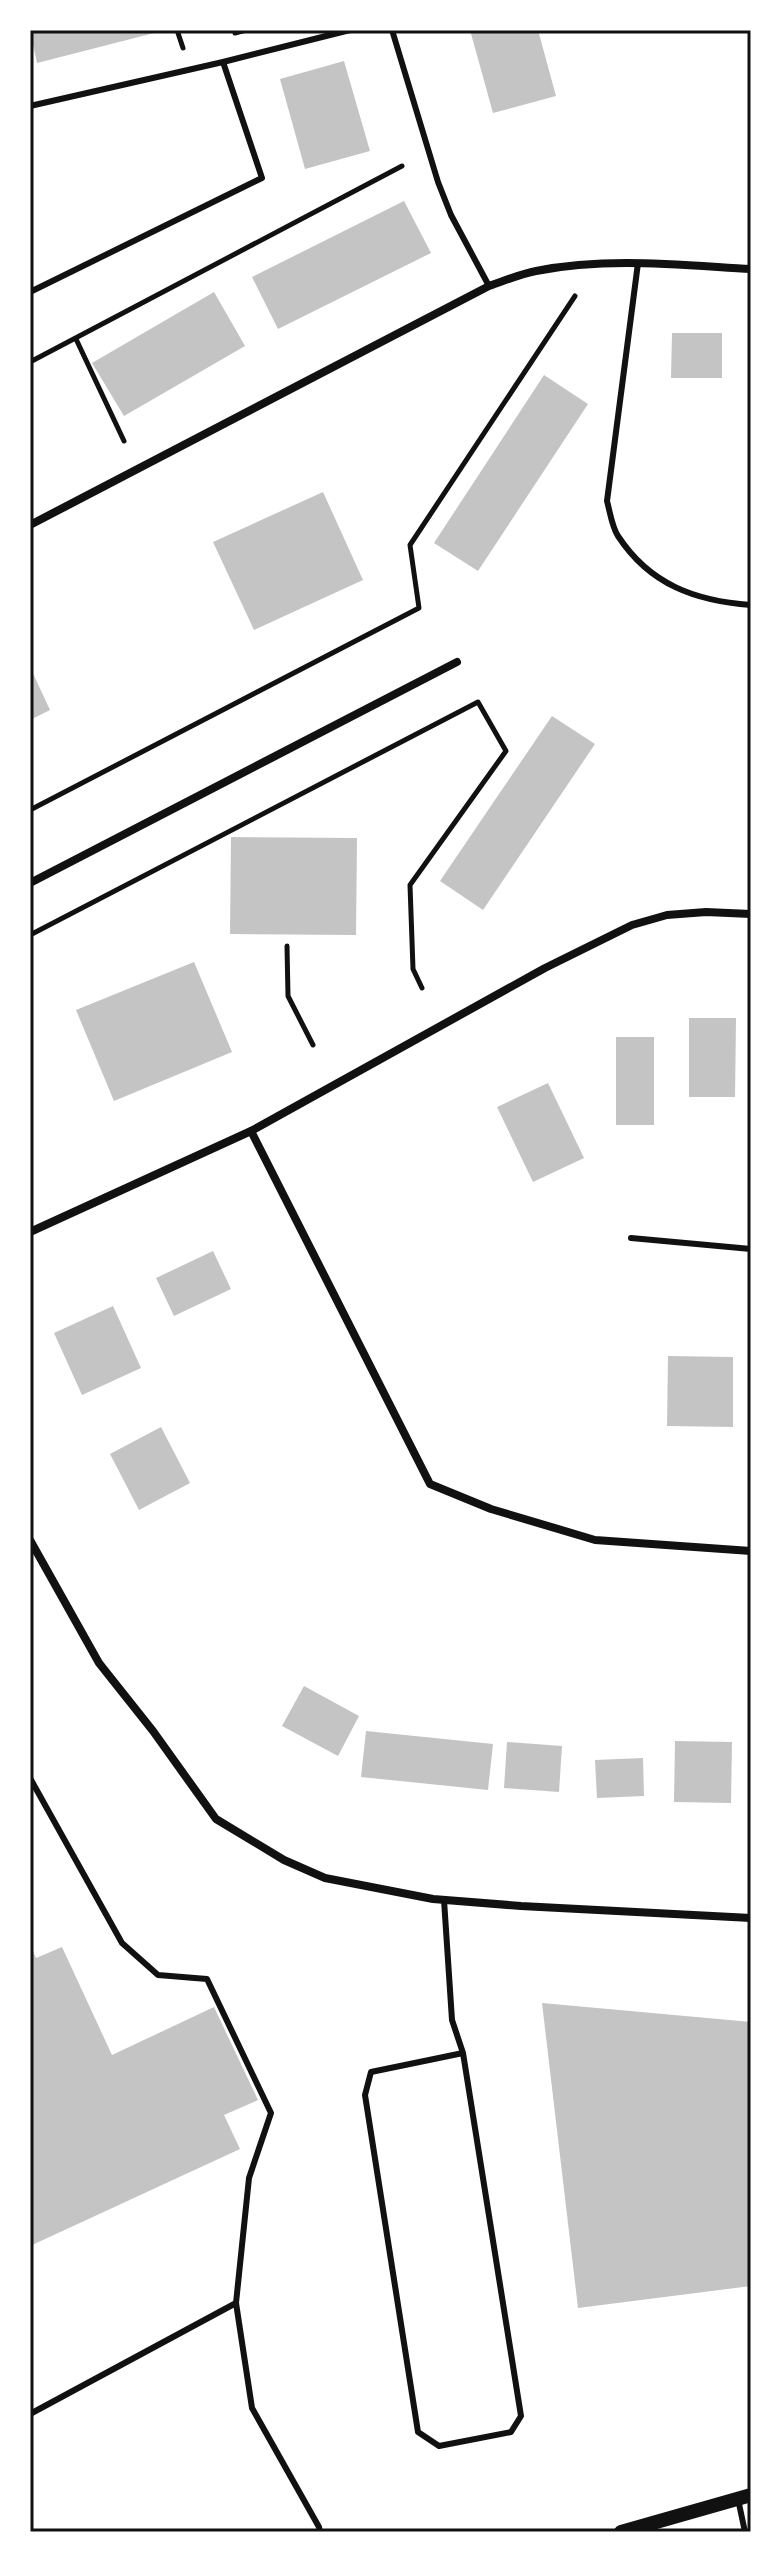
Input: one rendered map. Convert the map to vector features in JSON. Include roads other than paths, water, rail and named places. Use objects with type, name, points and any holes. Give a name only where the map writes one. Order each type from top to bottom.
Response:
[{"type":"street","points":[[30,525],[489,286],[533,271],[589,263],[751,269]]},
{"type":"street","points":[[30,883],[457,662]]},
{"type":"street","points":[[30,1232],[251,1131],[545,968],[632,925],[667,915],[706,912],[751,914]]},
{"type":"street","points":[[251,1131],[430,1484],[491,1509],[595,1540],[751,1551]]},
{"type":"street","points":[[30,1540],[99,1663],[216,1819],[284,1860],[325,1878],[444,1900],[751,1918]]},
{"type":"street","points":[[621,2532],[745,2497]]},
{"type":"lane","points":[[30,106],[350,30]]},
{"type":"lane","points":[[392,30],[438,182],[451,215],[489,286]]},
{"type":"lane","points":[[30,292],[262,178],[223,62]]},
{"type":"lane","points":[[638,263],[607,501],[617,534],[640,563],[668,586],[720,603],[751,605]]},
{"type":"lane","points":[[631,1238],[751,1249]]},
{"type":"lane","points":[[30,1778],[122,1943],[158,1975],[207,1979],[271,2113],[249,2178],[236,2303],[252,2408],[320,2532]]},
{"type":"lane","points":[[444,1900],[452,2020],[463,2053],[521,2416],[511,2432],[439,2446],[418,2432],[365,2095],[371,2072],[463,2053]]},
{"type":"lane","points":[[30,2414],[236,2303]]},
{"type":"lane","points":[[745,2497],[745,2532]]}]
